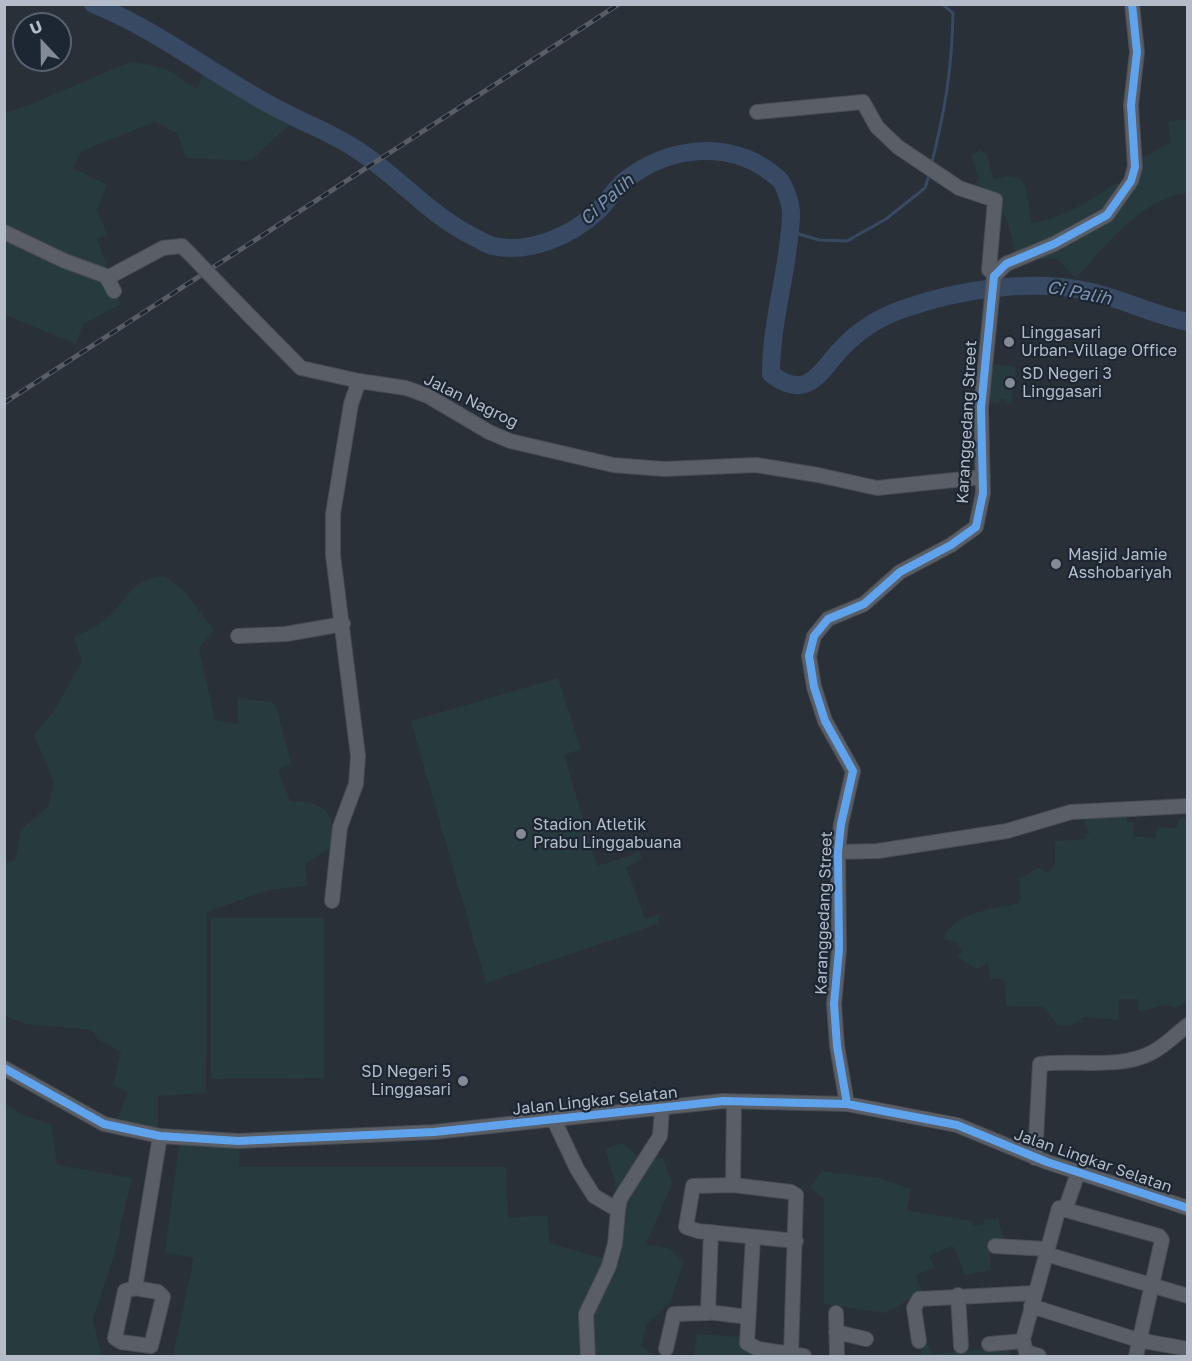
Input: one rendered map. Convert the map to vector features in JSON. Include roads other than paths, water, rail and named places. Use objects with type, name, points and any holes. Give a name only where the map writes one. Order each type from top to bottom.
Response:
[{"type":"street","points":[[995,273],[1017,258],[1086,228],[1107,214],[1131,181],[1135,167],[1131,105],[1137,52],[1132,4]]},
{"type":"street","name":"Karanggedang Street","points":[[757,112],[861,101],[886,137],[959,188],[993,198],[995,209],[989,268],[995,273],[981,408],[983,477],[981,508],[976,527],[951,545],[894,576],[864,604],[821,624],[814,636],[809,656],[814,687],[825,721],[853,771],[841,824],[838,852],[839,950],[834,1004],[837,1046],[847,1104]]},
{"type":"street","points":[[4,232],[107,278],[114,291]]},
{"type":"street","name":"Jalan Nagrog","points":[[107,278],[163,248],[182,246],[286,356],[301,368],[359,381],[406,388],[428,396],[489,432],[510,441],[613,465],[664,469],[756,465],[877,488],[983,477]]},
{"type":"street","points":[[332,901],[340,827],[356,784],[358,756],[333,555],[333,514],[351,404],[359,381]]},
{"type":"street","points":[[238,636],[286,634],[343,624]]},
{"type":"street","points":[[838,852],[878,851],[1007,831],[1071,813],[1188,806]]},
{"type":"street","points":[[1035,1158],[1040,1064],[1134,1059],[1151,1053],[1188,1025]]},
{"type":"street","name":"Jalan Lingkar Selatan","points":[[4,1068],[104,1124],[160,1136],[274,1141],[434,1132],[734,1101],[847,1104],[957,1125],[1035,1158],[1188,1208]]},
{"type":"street","points":[[733,1185],[734,1101]]},
{"type":"street","points":[[588,1356],[586,1314],[609,1266],[615,1244],[620,1199],[660,1136],[662,1109]]},
{"type":"street","points":[[553,1118],[577,1169],[594,1196],[618,1210]]},
{"type":"street","points":[[135,1288],[160,1136]]},
{"type":"street","points":[[1065,1210],[1078,1173]]},
{"type":"street","points":[[753,1238],[746,1337],[749,1346],[774,1353],[798,1355],[796,1194],[733,1185],[693,1187],[685,1226],[753,1238],[796,1241]]},
{"type":"street","points":[[1039,1356],[1026,1352],[1023,1341],[1059,1208],[1159,1236],[1162,1244],[1150,1283],[1136,1356]]},
{"type":"street","points":[[709,1313],[707,1302],[711,1232]]},
{"type":"street","points":[[995,1246],[1047,1252],[1188,1296]]},
{"type":"street","points":[[135,1288],[158,1292],[163,1297],[151,1346],[121,1342],[115,1338],[124,1291],[135,1288]]},
{"type":"street","points":[[957,1295],[961,1346]]},
{"type":"street","points":[[919,1341],[914,1308],[916,1301],[923,1297],[957,1295],[1033,1299],[1138,1340],[1188,1349]]},
{"type":"street","points":[[666,1349],[674,1314],[709,1313],[748,1317]]},
{"type":"street","points":[[836,1313],[837,1356]]},
{"type":"street","points":[[836,1332],[866,1339]]},
{"type":"street","points":[[989,1344],[1023,1341]]},
{"type":"waterway","name":"Ci Palih","points":[[93,4],[141,27],[256,97],[349,145],[373,161],[440,216],[493,246],[507,248],[535,245],[563,235],[598,211],[624,181],[642,169],[681,154],[702,151],[722,152],[742,157],[761,166],[779,179],[786,191],[790,207],[790,236],[774,334],[771,374],[794,385],[812,380],[849,341],[878,320],[925,302],[971,291],[1018,286],[1087,291],[1188,322]]},
{"type":"waterway","points":[[931,166],[944,108],[951,53],[953,13],[942,4]]},
{"type":"waterway","points":[[789,231],[819,240],[847,241],[886,219],[925,188],[930,172]]},
{"type":"railway","points":[[4,403],[619,4]]},
{"type":"place","name":"Linggasari Urban-Village Office","points":[[1009,342]]},
{"type":"place","name":"SD Negeri 3 Linggasari","points":[[1010,383]]},
{"type":"place","name":"Masjid Jamie Asshobariyah","points":[[1056,564]]},
{"type":"place","name":"Stadion Atletik Prabu Linggabuana","points":[[521,834]]},
{"type":"place","name":"SD Negeri 5 Linggasari","points":[[463,1081]]}]
